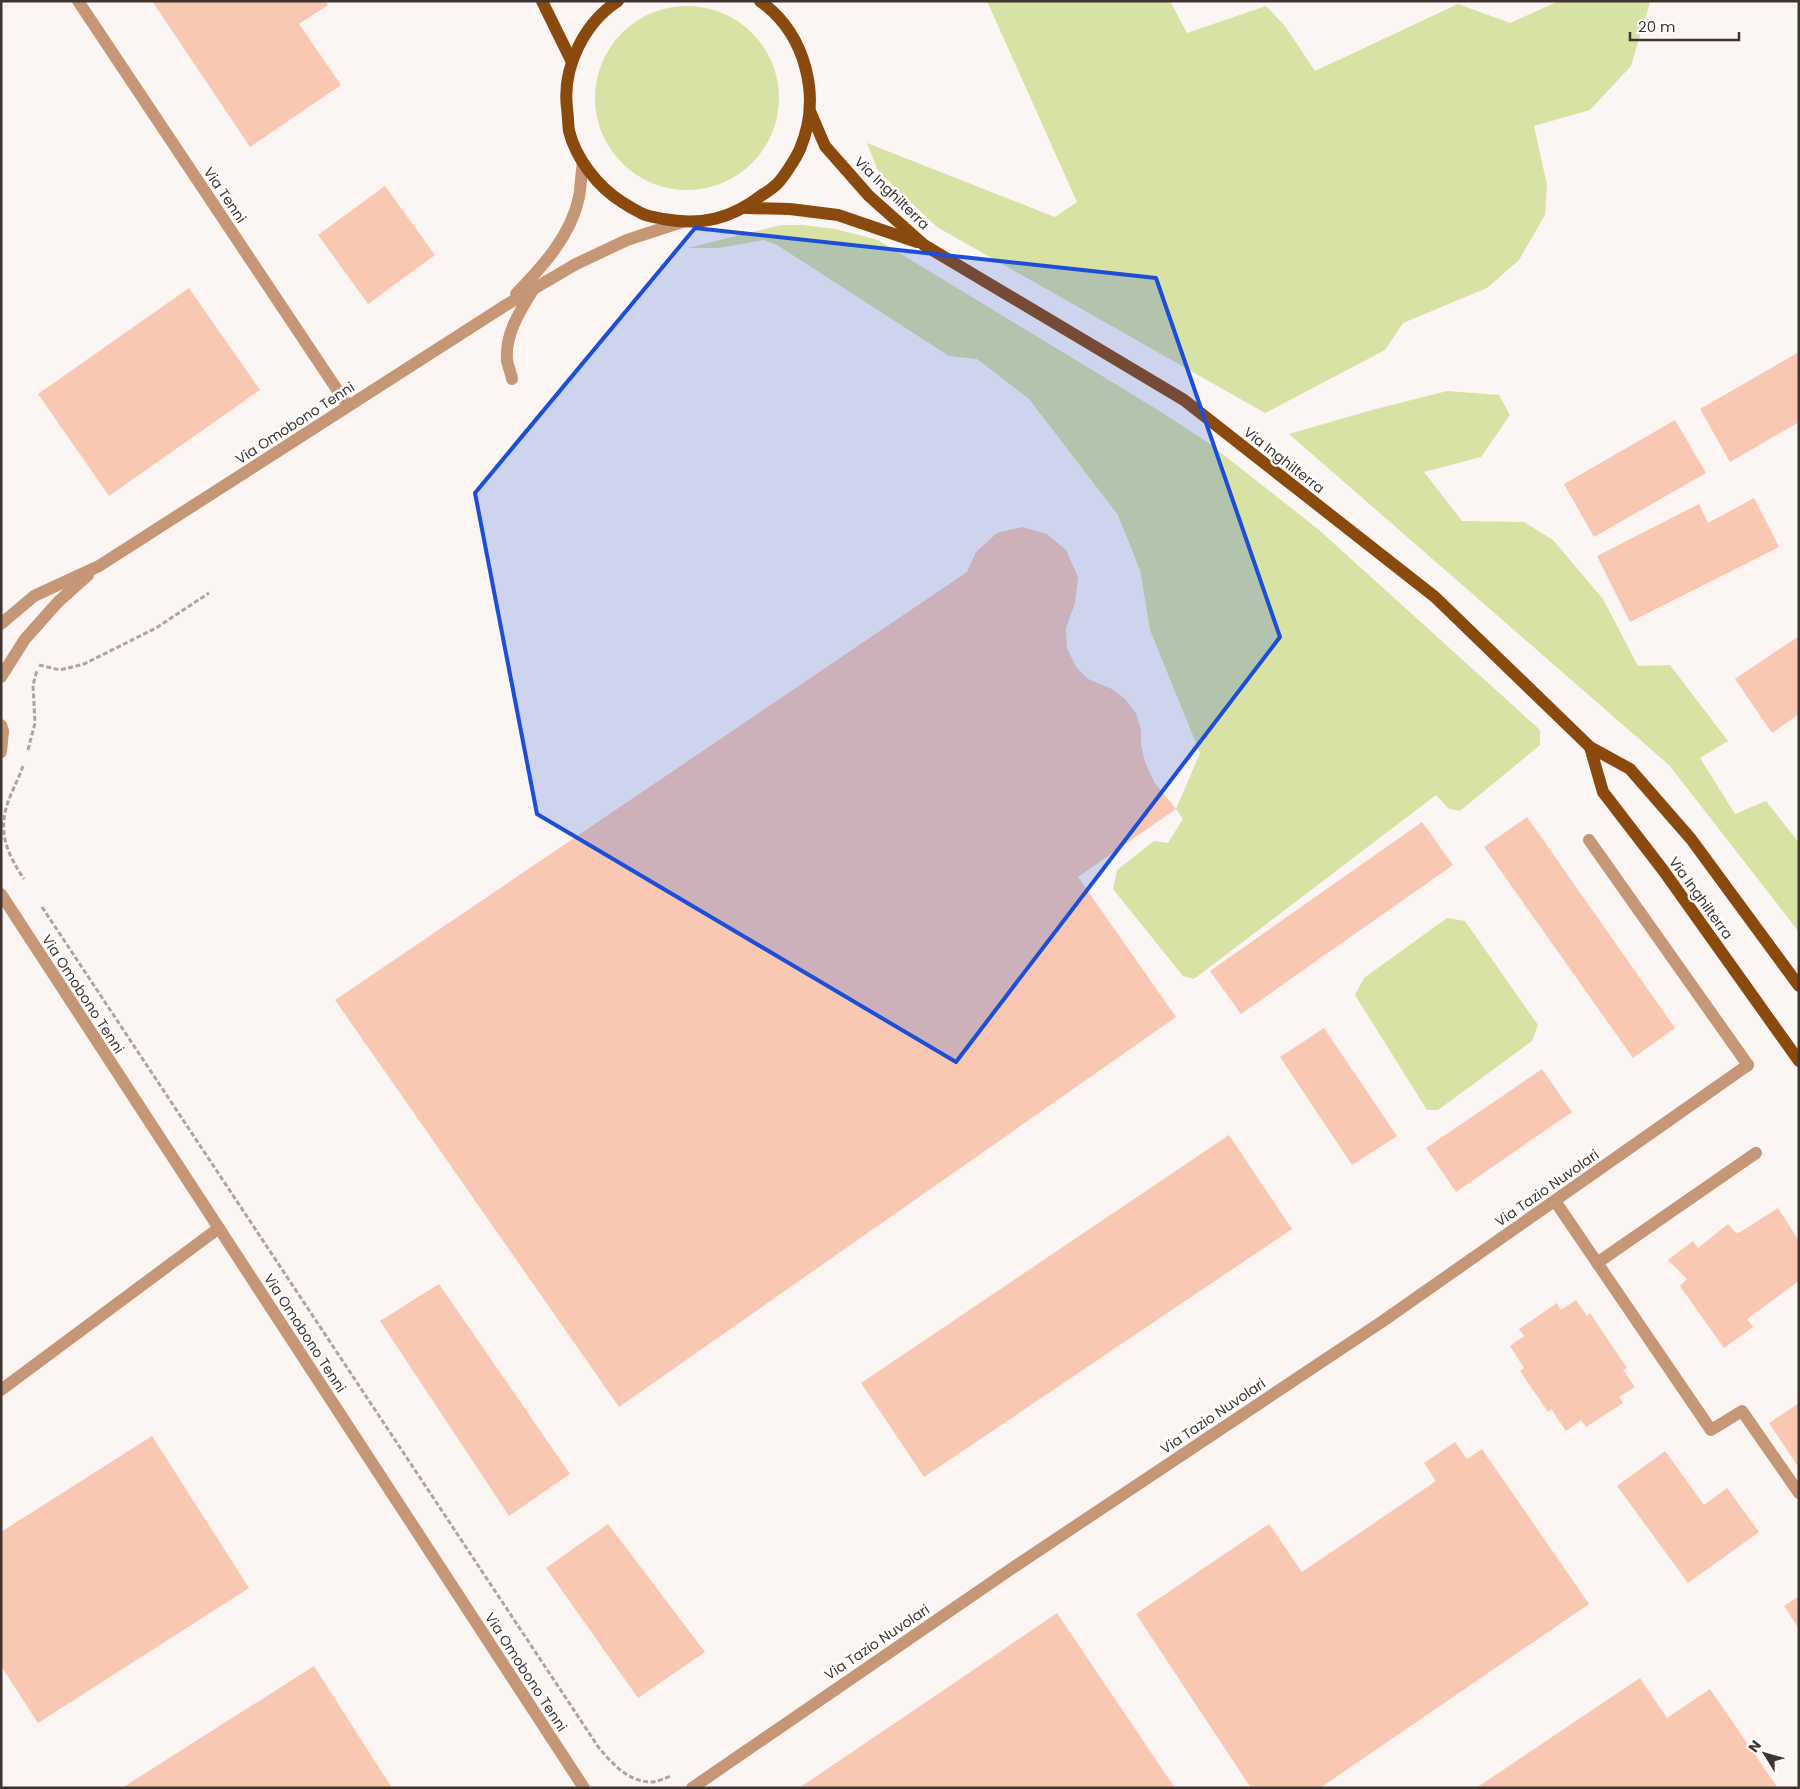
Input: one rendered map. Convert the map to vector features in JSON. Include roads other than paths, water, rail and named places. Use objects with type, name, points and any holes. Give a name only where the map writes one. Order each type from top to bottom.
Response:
[{"type":"main road","points":[[542,1],[572,62]]},
{"type":"main road","name":"Via Inghilterra","points":[[618,1],[586,32],[572,62],[566,97],[569,131],[583,163],[609,194],[643,214],[682,222],[725,217],[746,208],[778,184],[800,150],[810,111],[810,83],[802,55],[789,30],[770,8],[760,1]]},
{"type":"main road","name":"Via Inghilterra","points":[[810,111],[825,146],[869,196],[924,245],[1184,400],[1435,596],[1590,747],[1630,769],[1691,840],[1799,986]]},
{"type":"main road","name":"Via Inghilterra","points":[[746,208],[790,209],[838,215],[924,245]]},
{"type":"main road","name":"Via Inghilterra","points":[[1590,747],[1603,792],[1663,870],[1799,1061]]},
{"type":"street","name":"Via Tenni","points":[[78,1],[348,406]]},
{"type":"street","name":"Via Omobono Tenni","points":[[506,306],[541,268],[568,230],[578,198],[583,163]]},
{"type":"street","name":"Via Omobono Tenni","points":[[1,624],[34,596],[99,566],[348,406],[576,264],[627,240],[682,222]]},
{"type":"street","points":[[512,380],[507,360],[510,338],[516,318],[533,290]]},
{"type":"street","name":"Via Omobono Tenni","points":[[1,677],[25,639],[58,602],[99,566]]},
{"type":"street","points":[[1,725],[3,731],[1,752]]},
{"type":"street","name":"Via Tazio Nuvolari","points":[[692,1788],[1017,1565],[1383,1321],[1748,1065],[1589,840]]},
{"type":"street","name":"Via Omobono Tenni","points":[[1,894],[144,1117],[584,1788]]},
{"type":"street","points":[[1596,1263],[1756,1153]]},
{"type":"street","points":[[1555,1201],[1710,1430],[1742,1411],[1799,1493]]},
{"type":"street","points":[[1,1390],[218,1228]]}]
